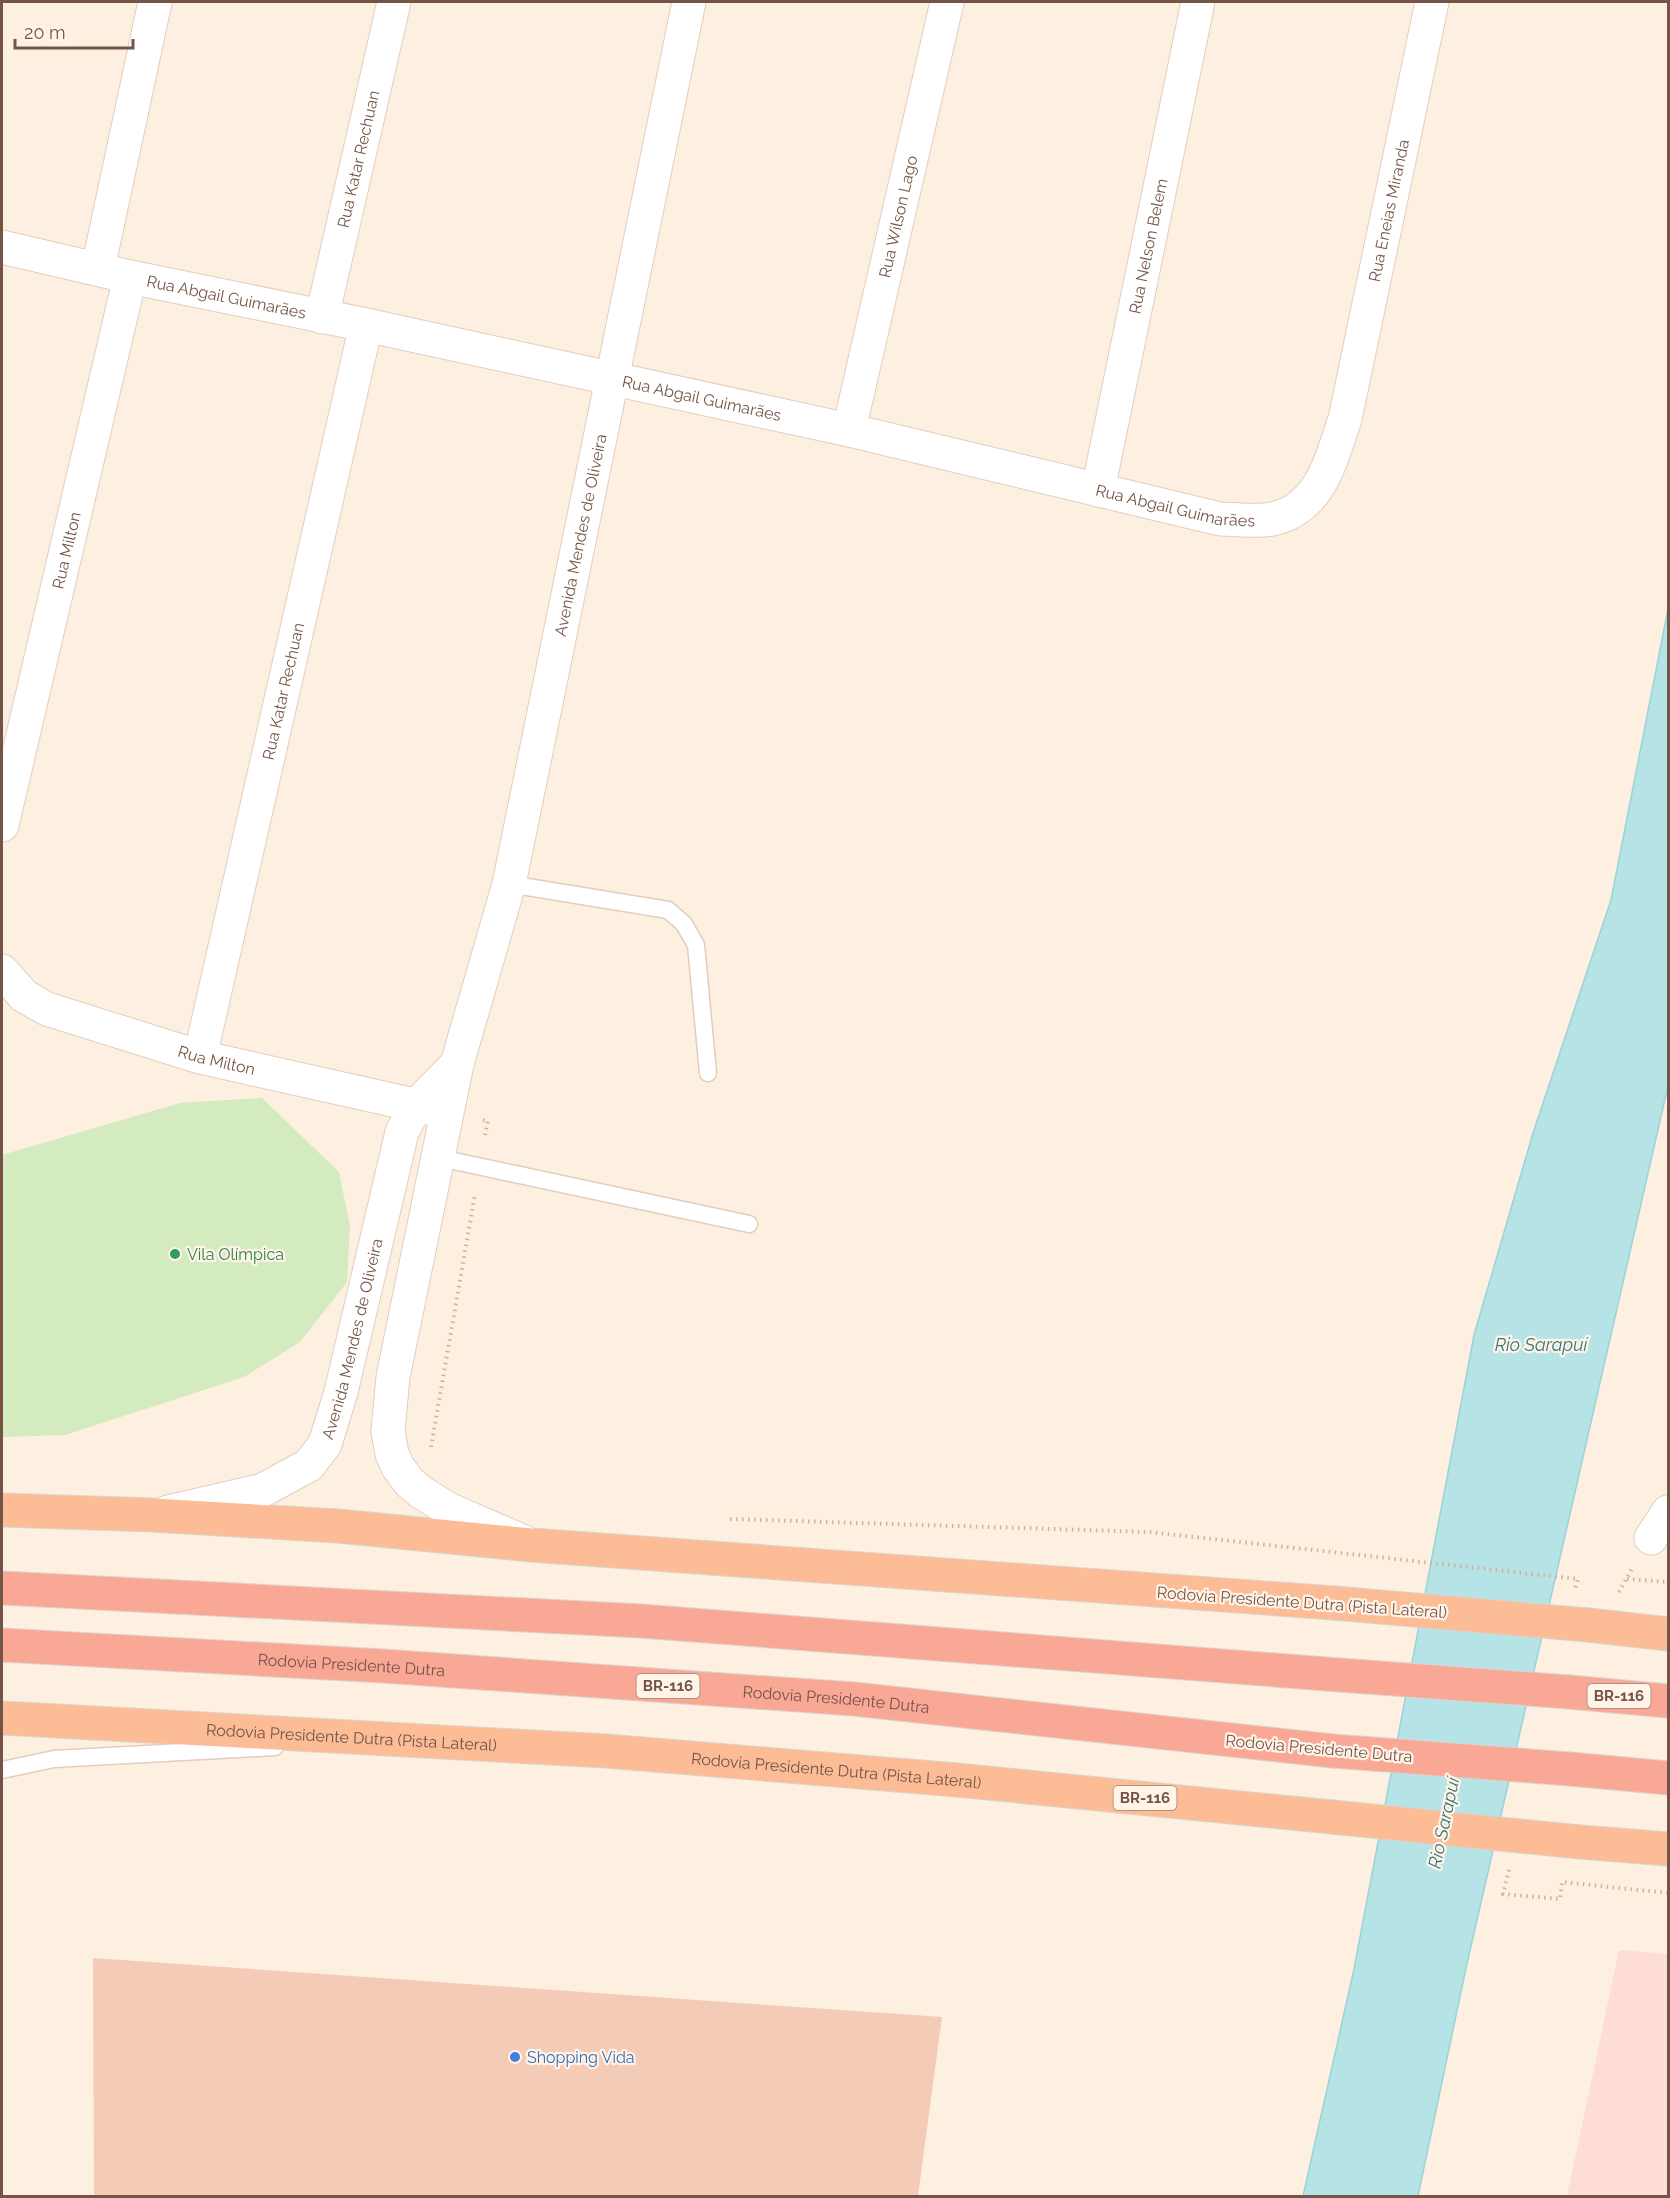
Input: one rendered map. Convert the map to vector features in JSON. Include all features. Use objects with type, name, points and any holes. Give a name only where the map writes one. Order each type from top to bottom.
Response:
[{"type":"highway","name":"Rodovia Presidente Dutra (Pista Lateral)","points":[[2,1510],[153,1515],[338,1526],[531,1545],[1334,1603],[1668,1634]]},
{"type":"highway","name":"BR-116","points":[[2,1588],[641,1621],[1668,1701]]},
{"type":"highway","name":"Rodovia Presidente Dutra","points":[[2,1645],[383,1666],[854,1699],[1333,1751],[1668,1778]]},
{"type":"highway","name":"Rodovia Presidente Dutra (Pista Lateral)","points":[[2,1718],[618,1752],[957,1780],[1668,1849]]},
{"type":"street","points":[[98,268],[155,2]]},
{"type":"street","name":"Rua Katar Rechuan","points":[[322,317],[394,2]]},
{"type":"street","name":"Avenida Mendes de Oliveira","points":[[531,1545],[432,1500],[409,1482],[392,1454],[388,1431],[393,1377],[440,1158],[457,1064],[509,884],[689,2]]},
{"type":"street","name":"Rua Wilson Lago","points":[[849,430],[946,2]]},
{"type":"street","name":"Rua Nelson Belem","points":[[1098,490],[1198,2]]},
{"type":"street","name":"Rua Eneias Miranda","points":[[1345,419],[1432,2]]},
{"type":"street","name":"Rua Abgail Guimarães","points":[[2,247],[130,277],[366,324],[849,430],[1220,519],[1272,519],[1305,505],[1324,479],[1345,419]]},
{"type":"street","name":"Rua Milton","points":[[2,825],[130,277]]},
{"type":"street","name":"Rua Katar Rechuan","points":[[200,1057],[366,324]]},
{"type":"street","name":"Rua Milton","points":[[2,971],[24,996],[47,1009],[200,1057],[448,1112]]},
{"type":"street","name":"Avenida Mendes de Oliveira","points":[[153,1515],[262,1490],[309,1465],[325,1444],[341,1392],[402,1132],[416,1106],[457,1064]]},
{"type":"lane","points":[[509,884],[668,910],[684,924],[696,945],[708,1073]]},
{"type":"lane","points":[[440,1158],[749,1224]]},
{"type":"lane","points":[[2,1770],[54,1759],[394,1741]]},
{"type":"path","points":[[432,1457],[488,1121],[448,1112]]},
{"type":"path","points":[[722,1519],[1149,1532],[1578,1579]]},
{"type":"path","points":[[1627,1579],[1668,1582]]},
{"type":"path","points":[[1503,1894],[1560,1899],[1562,1882],[1668,1893]]},
{"type":"shaded area","points":[[1619,1950],[1668,1954],[1668,2196],[1567,2196]]},
{"type":"green space","name":"Vila Olímpica","points":[[262,1098],[339,1172],[350,1226],[347,1282],[300,1342],[244,1377],[65,1435],[2,1437],[2,1155],[180,1103]]},
{"type":"water","name":"Rio Sarapuí","points":[[1668,609],[1668,1086],[1466,1968],[1418,2196],[1303,2196],[1354,1969],[1474,1335],[1533,1133],[1611,900]]},
{"type":"building","name":"Shopping Vida","points":[[93,1958],[942,2017],[918,2196],[94,2196]]},
{"type":"place","name":"Vila Olímpica","points":[[175,1254]]},
{"type":"place","name":"Shopping Vida","points":[[515,2057]]}]
